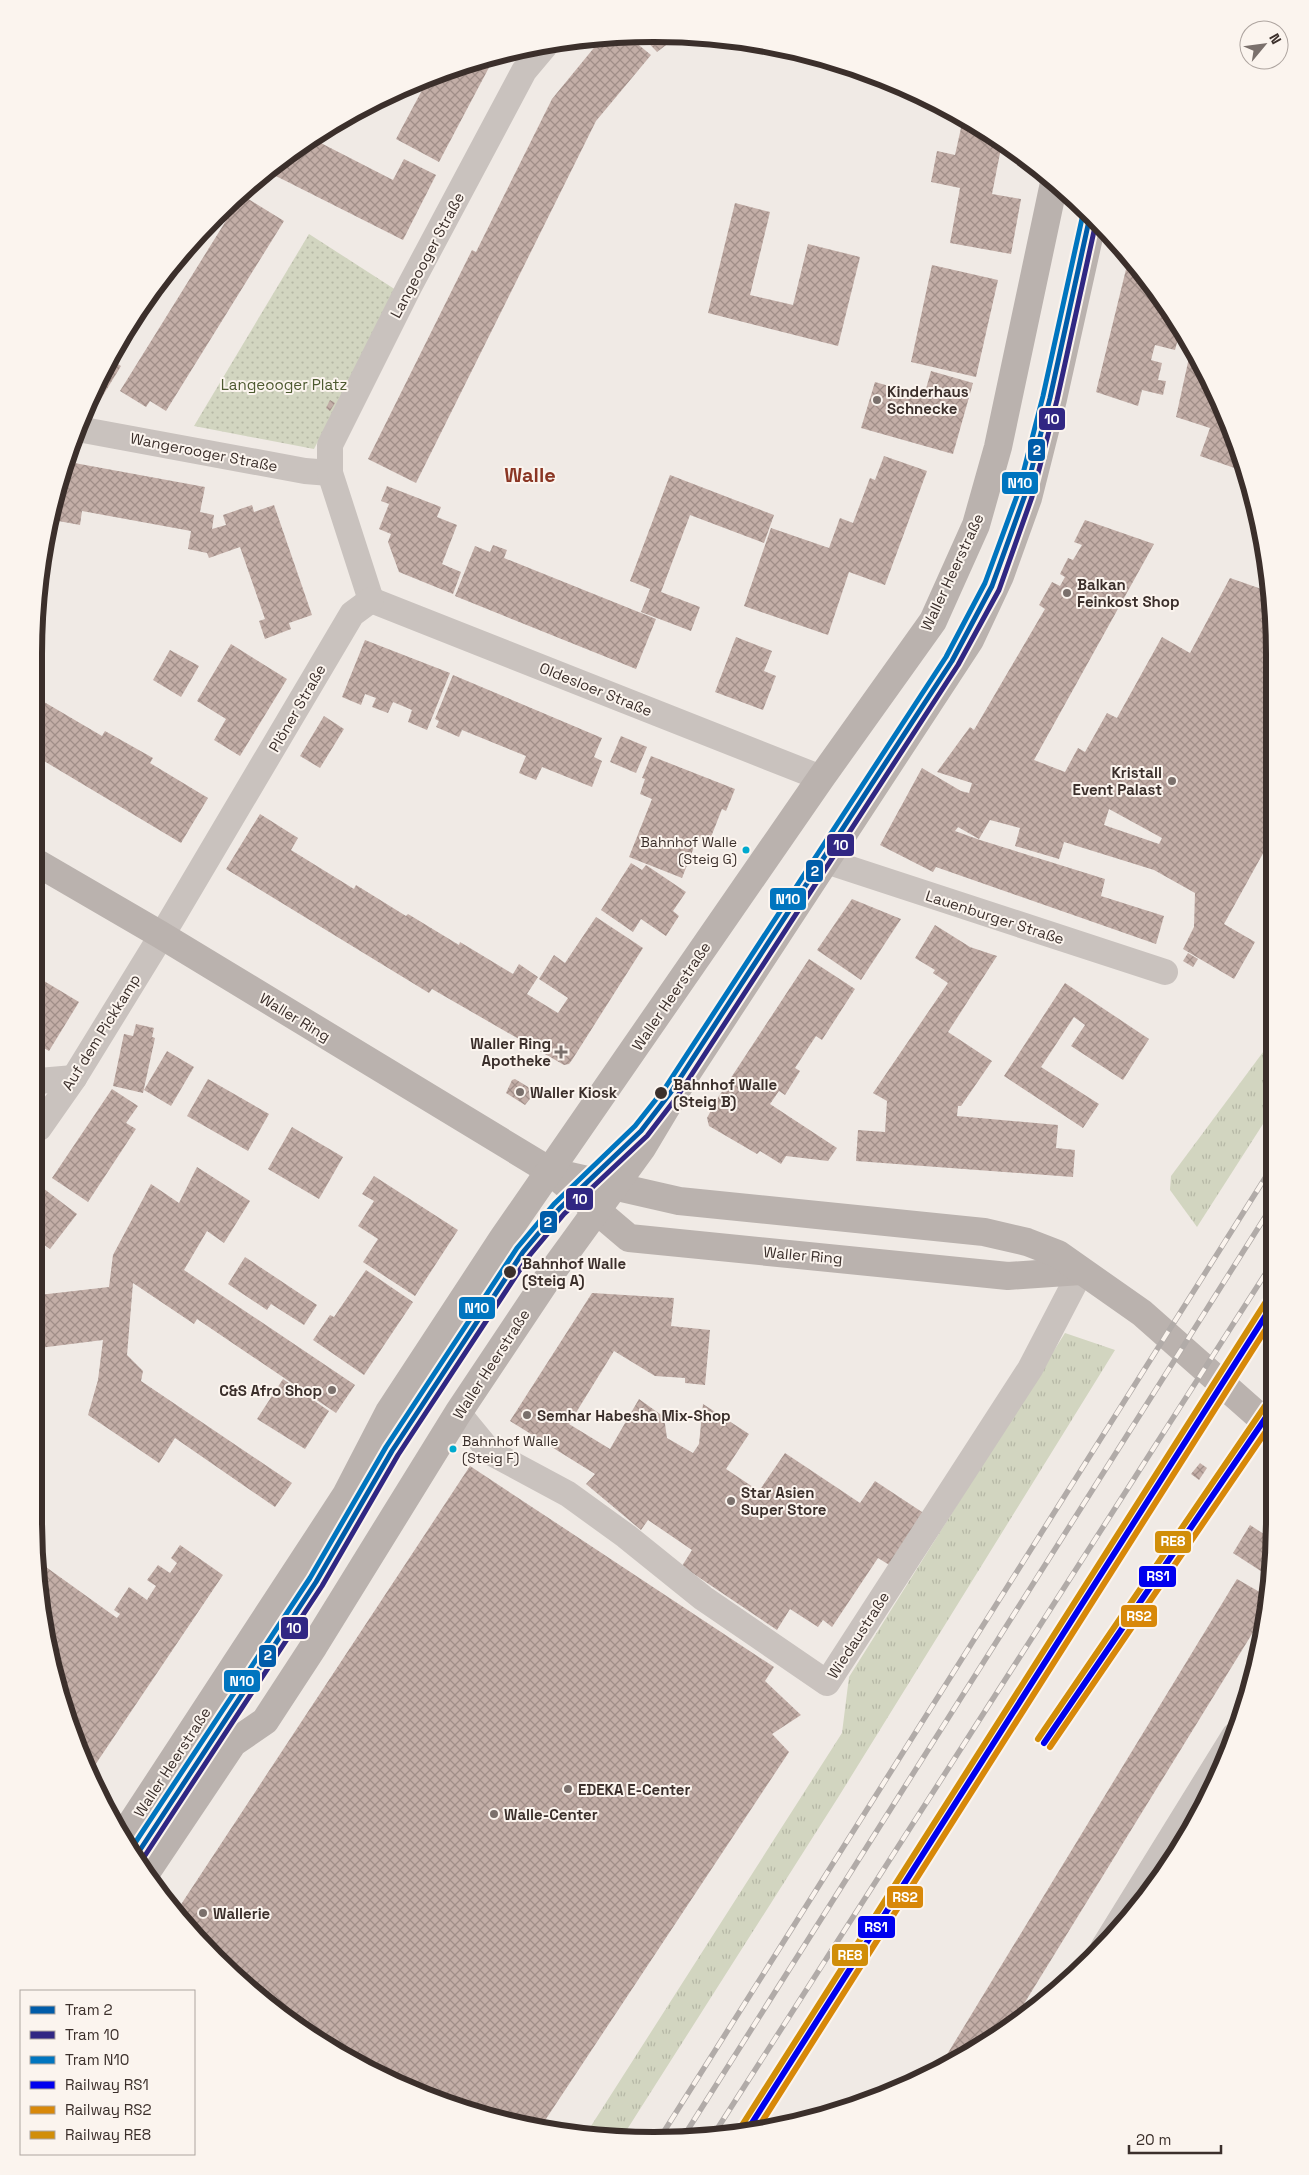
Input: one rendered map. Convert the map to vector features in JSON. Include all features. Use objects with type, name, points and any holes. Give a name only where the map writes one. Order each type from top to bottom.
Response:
[{"type":"main road","name":"Waller Heerstraße","points":[[127,1830],[346,1495],[389,1412],[507,1232],[821,778],[933,621],[976,524],[998,448],[1053,190]]},
{"type":"main road","name":"Waller Heerstraße","points":[[150,1867],[233,1744],[265,1721],[314,1646],[458,1413],[552,1272],[642,1148],[685,1076],[970,640],[1000,576],[1030,489],[1053,399],[1091,226]]},
{"type":"main road","name":"Waller Ring","points":[[42,866],[550,1172],[629,1238],[1008,1276],[1081,1271]]},
{"type":"main road","name":"Waller Ring","points":[[550,1172],[679,1200],[984,1232],[1043,1247],[1058,1254],[1142,1313],[1266,1423]]},
{"type":"street","name":"Langeooger Straße","points":[[330,473],[330,445],[409,288],[524,71],[538,54]]},
{"type":"street","name":"Wangerooger Straße","points":[[85,430],[304,471],[330,473]]},
{"type":"street","points":[[330,473],[371,600]]},
{"type":"street","name":"Oldesloer Straße","points":[[371,600],[821,778]]},
{"type":"street","name":"Plöner Straße","points":[[161,936],[352,614],[371,600]]},
{"type":"street","name":"Lauenburger Straße","points":[[826,861],[1165,972]]},
{"type":"street","name":"Auf dem Pickkamp","points":[[42,1124],[74,1078],[161,936]]},
{"type":"street","points":[[42,1081],[74,1078]]},
{"type":"street","name":"Wiedaustraße","points":[[458,1413],[490,1452],[568,1494],[626,1536],[703,1598],[827,1683],[1030,1369],[1081,1271]]},
{"type":"street","points":[[1127,1909],[1213,1771]]},
{"type":"green space","name":"Langeooger Platz","points":[[309,234],[396,290],[314,449],[194,426]]},
{"type":"green space","points":[[1266,1048],[1266,1119],[1197,1227],[1170,1190],[1171,1176]]},
{"type":"green space","points":[[1065,1333],[1115,1350],[839,1796],[626,2131],[589,2128],[842,1733],[849,1677]]},
{"type":"building","points":[[648,42],[669,43],[657,52]]},
{"type":"building","points":[[636,43],[651,55],[596,121],[416,483],[368,459],[472,250],[476,252],[552,99],[596,46]]},
{"type":"building","points":[[490,65],[439,162],[396,139],[423,88]]},
{"type":"building","points":[[962,125],[1001,150],[992,194],[1021,199],[1011,254],[950,243],[960,188],[931,182],[937,151],[955,155]]},
{"type":"building","points":[[320,142],[393,180],[404,159],[436,175],[403,240],[274,175]]},
{"type":"building","points":[[247,198],[284,221],[166,411],[150,401],[146,407],[120,391],[230,214]]},
{"type":"building","points":[[735,203],[770,212],[750,295],[793,305],[808,244],[860,257],[838,346],[708,313]]},
{"type":"building","points":[[932,265],[998,280],[976,377],[911,362]]},
{"type":"building","points":[[1127,266],[1163,314],[1178,338],[1175,350],[1155,345],[1151,360],[1162,363],[1158,380],[1166,381],[1163,395],[1142,390],[1138,406],[1096,392]]},
{"type":"building","points":[[1189,357],[1220,420],[1237,469],[1200,456],[1210,428],[1176,417]]},
{"type":"building","points":[[116,363],[121,366],[98,401]]},
{"type":"building","points":[[931,371],[973,383],[953,454],[861,428],[875,382],[924,396]]},
{"type":"building","points":[[330,400],[335,403],[330,411],[326,408]]},
{"type":"building","points":[[884,456],[927,471],[885,585],[849,572],[828,635],[744,606],[771,528],[829,548],[840,518],[853,523],[870,478],[875,480]]},
{"type":"building","points":[[73,463],[205,487],[200,512],[214,515],[212,529],[226,525],[223,515],[252,505],[254,512],[274,505],[312,615],[289,623],[291,629],[265,639],[259,621],[265,619],[240,547],[209,558],[207,553],[188,549],[191,531],[82,511],[80,525],[57,521]]},
{"type":"building","points":[[670,475],[774,515],[764,543],[690,515],[661,592],[700,607],[691,631],[641,612],[650,589],[630,581]]},
{"type":"building","points":[[387,486],[441,507],[437,517],[457,525],[442,564],[461,572],[453,594],[399,572],[388,542],[391,534],[379,529],[389,504],[381,501]]},
{"type":"building","points":[[1085,520],[1154,544],[1034,760],[1065,772],[1078,748],[1085,752],[1107,713],[1117,718],[1162,637],[1190,653],[1230,578],[1262,589],[1266,654],[1266,848],[1224,924],[1255,942],[1234,979],[1183,949],[1194,927],[1195,893],[1154,870],[1064,842],[1059,859],[1015,846],[1020,828],[990,820],[979,839],[958,827],[955,831],[980,840],[1105,879],[1101,896],[1164,916],[1156,944],[936,867],[933,872],[880,845],[922,768],[961,791],[969,793],[972,783],[937,772],[970,727],[974,730],[1045,609],[1039,605],[1052,582],[1060,586],[1065,577],[1060,574],[1068,558],[1073,560],[1082,545],[1074,542]],"holes":[[[1109,809],[1162,838],[1159,844],[1104,825]]]},
{"type":"building","points":[[493,545],[507,550],[504,558],[656,619],[636,669],[455,596],[475,546],[490,552]]},
{"type":"building","points":[[736,637],[772,651],[764,671],[776,676],[763,710],[715,692]]},
{"type":"building","points":[[365,640],[450,673],[427,730],[408,722],[412,710],[393,702],[388,713],[372,707],[376,698],[365,694],[361,705],[342,697]]},
{"type":"building","points":[[231,644],[287,679],[240,756],[214,740],[226,719],[197,701]]},
{"type":"building","points":[[170,650],[199,666],[181,697],[153,680]]},
{"type":"building","points":[[453,675],[602,738],[594,757],[602,761],[592,787],[542,767],[536,780],[519,773],[526,756],[462,730],[459,737],[436,727],[439,721],[435,719]]},
{"type":"building","points":[[42,701],[102,736],[105,731],[153,758],[150,763],[208,798],[181,843],[42,760]]},
{"type":"building","points":[[324,716],[344,729],[320,768],[300,756]]},
{"type":"building","points":[[621,736],[647,747],[636,773],[610,762]]},
{"type":"building","points":[[651,756],[735,789],[726,811],[722,809],[709,842],[698,837],[682,878],[629,857],[652,799],[640,794],[645,779],[642,778]]},
{"type":"building","points":[[260,814],[298,838],[291,850],[354,889],[356,885],[406,916],[408,914],[459,945],[460,942],[513,974],[519,964],[538,977],[527,994],[558,1013],[568,998],[539,979],[554,955],[565,963],[596,917],[643,948],[572,1060],[569,1064],[564,1065],[432,989],[429,993],[226,869]]},
{"type":"building","points":[[631,863],[642,870],[646,865],[686,892],[673,911],[679,916],[666,936],[641,919],[633,932],[601,910]]},
{"type":"building","points":[[852,899],[901,919],[861,980],[817,950]]},
{"type":"building","points":[[935,925],[970,947],[997,956],[948,1032],[992,1061],[961,1106],[958,1106],[957,1116],[1058,1125],[1056,1148],[1075,1150],[1073,1177],[856,1161],[858,1130],[885,1132],[887,1101],[873,1093],[948,983],[933,973],[935,970],[915,958]]},
{"type":"building","points":[[1188,953],[1198,959],[1193,967],[1183,961]]},
{"type":"building","points":[[809,959],[855,989],[822,1040],[816,1036],[795,1068],[800,1071],[785,1095],[779,1091],[770,1104],[837,1148],[828,1161],[786,1156],[781,1164],[760,1151],[757,1154],[709,1126],[707,1118],[717,1099]]},
{"type":"building","points":[[42,980],[79,1002],[49,1051],[42,1047]]},
{"type":"building","points":[[1065,983],[1149,1039],[1123,1080],[1071,1046],[1085,1025],[1074,1017],[1041,1067],[1099,1104],[1083,1128],[1004,1076]]},
{"type":"building","points":[[136,1024],[154,1028],[152,1037],[155,1038],[143,1093],[113,1086],[124,1034],[133,1036]]},
{"type":"building","points":[[167,1051],[194,1067],[171,1106],[144,1090]]},
{"type":"building","points":[[208,1079],[269,1114],[248,1151],[187,1116]]},
{"type":"building","name":"Waller Kiosk","points":[[515,1079],[533,1090],[534,1094],[525,1105],[506,1093],[512,1080]]},
{"type":"building","points":[[112,1089],[138,1106],[126,1123],[136,1129],[88,1202],[52,1178]]},
{"type":"building","points":[[292,1127],[343,1157],[319,1199],[268,1169]]},
{"type":"building","points":[[197,1167],[250,1201],[224,1243],[207,1231],[184,1270],[355,1385],[336,1413],[197,1319],[194,1324],[133,1283],[127,1355],[143,1371],[141,1381],[292,1483],[275,1507],[175,1438],[159,1463],[88,1415],[98,1380],[103,1340],[42,1348],[42,1295],[109,1287],[113,1255],[151,1184],[179,1203]]},
{"type":"building","points":[[374,1176],[458,1230],[415,1296],[363,1262],[378,1239],[358,1226],[374,1201],[362,1194]]},
{"type":"building","points":[[42,1187],[77,1214],[50,1249],[42,1243]]},
{"type":"building","points":[[245,1257],[317,1305],[304,1325],[271,1304],[267,1310],[228,1284]]},
{"type":"building","points":[[366,1270],[413,1302],[364,1375],[313,1340],[330,1315],[334,1317]]},
{"type":"building","points":[[592,1293],[674,1298],[671,1326],[710,1330],[705,1385],[685,1383],[685,1378],[655,1376],[614,1351],[569,1424],[610,1449],[639,1399],[664,1417],[667,1438],[693,1453],[699,1444],[703,1404],[749,1434],[726,1469],[759,1491],[785,1453],[860,1503],[875,1481],[925,1514],[891,1566],[878,1558],[832,1627],[823,1620],[818,1627],[790,1609],[777,1630],[682,1566],[692,1550],[648,1520],[641,1530],[586,1484],[595,1474],[510,1421]]},
{"type":"building","points":[[283,1379],[329,1411],[305,1449],[257,1419]]},
{"type":"building","points":[[1200,1463],[1207,1468],[1199,1480],[1191,1474]]},
{"type":"building","name":"Walle-Center","points":[[470,1466],[774,1667],[765,1681],[801,1715],[772,1734],[789,1752],[544,2122],[496,2112],[458,2100],[420,2086],[348,2051],[282,2006],[251,1981],[194,1924],[180,1906]]},
{"type":"building","points":[[1250,1525],[1266,1535],[1264,1573],[1233,1553]]},
{"type":"building","points":[[180,1545],[223,1575],[94,1766],[75,1717],[63,1679],[54,1640],[45,1566],[117,1618],[120,1614],[114,1610],[129,1587],[147,1600],[156,1586],[147,1580],[158,1565],[170,1573],[177,1563],[171,1558]]},
{"type":"building","points":[[1237,1579],[1262,1593],[1257,1626],[1019,2012],[995,2029],[944,2059]]},
{"type":"railway","points":[[664,2132],[1266,1177]]},
{"type":"railway","points":[[687,2131],[1266,1215]]},
{"type":"railway","points":[[717,2129],[1266,1273]]},
{"type":"tram line","name":"N10","points":[[135,1843],[310,1578],[386,1447],[517,1248],[554,1204],[635,1126],[665,1088],[946,657],[985,583],[1018,493],[1043,396],[1082,217]]},
{"type":"tram line","name":"2","points":[[140,1851],[316,1582],[392,1451],[523,1252],[559,1209],[641,1131],[671,1092],[952,661],[992,586],[1025,495],[1050,398],[1088,223]]},
{"type":"tram line","name":"10","points":[[144,1857],[322,1586],[398,1455],[529,1256],[564,1214],[647,1136],[677,1097],[958,665],[999,590],[1032,497],[1057,400],[1094,230]]},
{"type":"rail line","name":"RE8","points":[[742,2126],[1265,1303]]},
{"type":"rail line","name":"RS1","points":[[751,2124],[1266,1315]]},
{"type":"rail line","name":"RS2","points":[[761,2123],[1266,1329]]},
{"type":"rail line","name":"RE8","points":[[1038,1739],[1265,1406]]},
{"type":"rail line","name":"RS1","points":[[1044,1743],[1266,1417]]},
{"type":"rail line","name":"RS2","points":[[1050,1747],[1266,1431]]},
{"type":"place","name":"Kinderhaus Schnecke","points":[[877,400]]},
{"type":"place","name":"Balkan Feinkost Shop","points":[[1067,593]]},
{"type":"place","name":"Kristall Event Palast","points":[[1172,781]]},
{"type":"place","name":"Bahnhof Walle (Steig G)","points":[[746,850]]},
{"type":"place","name":"Waller Ring Apotheke","points":[[561,1052]]},
{"type":"place","name":"Waller Kiosk","points":[[520,1092]]},
{"type":"place","name":"Bahnhof Walle (Steig B)","points":[[661,1093]]},
{"type":"place","name":"Bahnhof Walle (Steig A)","points":[[510,1272]]},
{"type":"place","name":"C&S Afro Shop","points":[[332,1390]]},
{"type":"place","name":"Semhar Habesha Mix-Shop","points":[[527,1415]]},
{"type":"place","name":"Bahnhof Walle (Steig F)","points":[[453,1449]]},
{"type":"place","name":"Star Asien Super Store","points":[[731,1501]]},
{"type":"place","name":"EDEKA E-Center","points":[[568,1789]]},
{"type":"place","name":"Walle-Center","points":[[494,1814]]},
{"type":"place","name":"Wallerie","points":[[203,1913]]},
{"type":"district","name":"Walle","points":[[530,475]]}]
